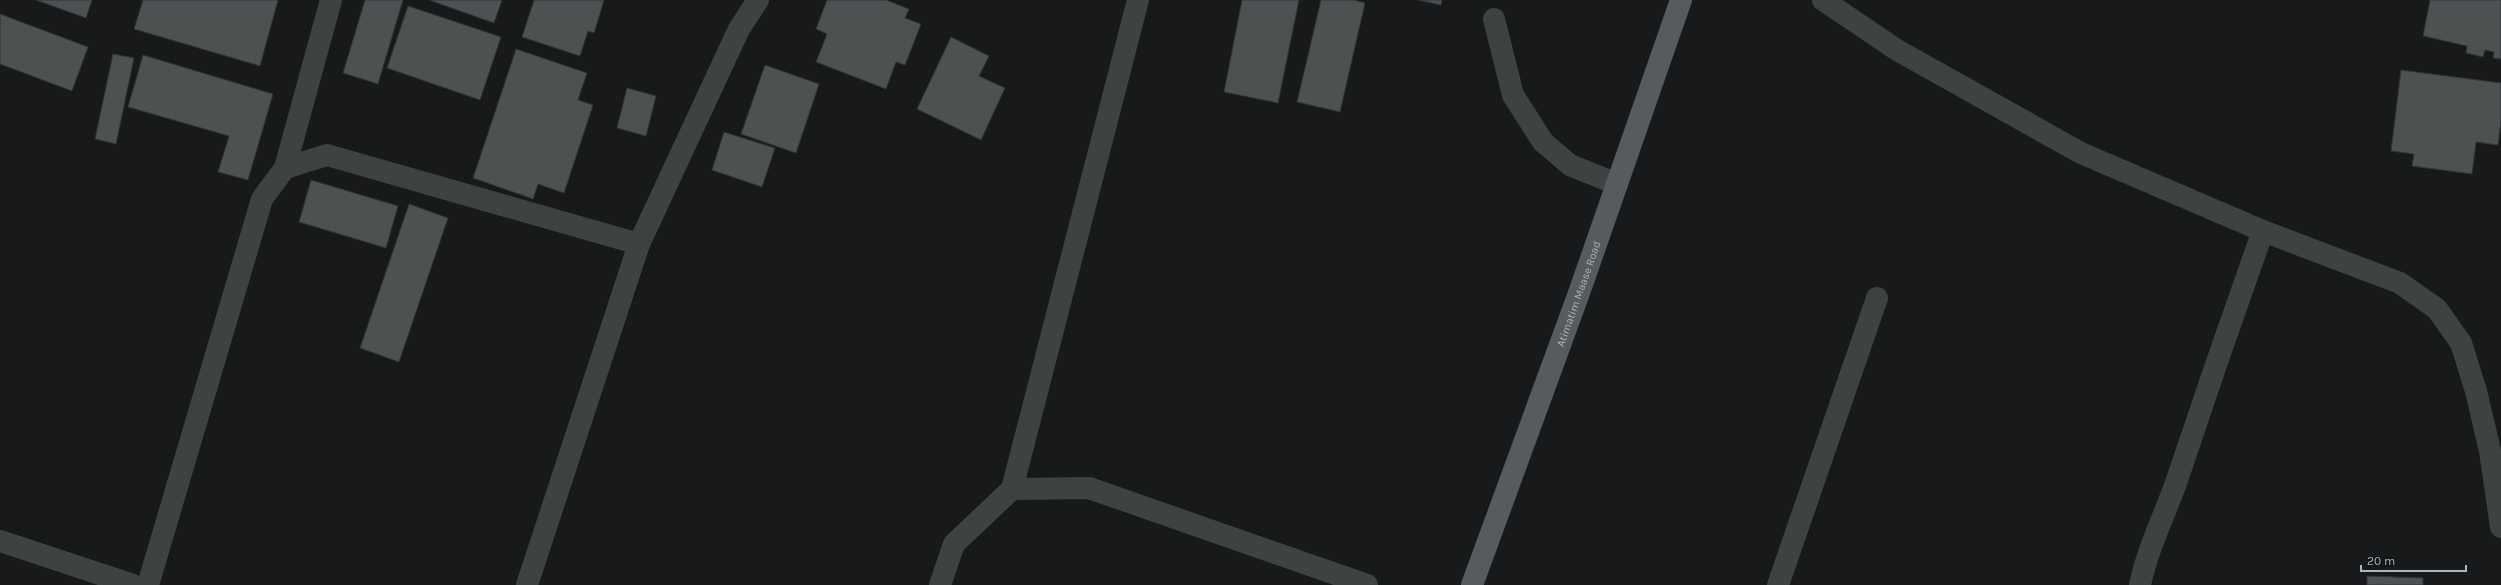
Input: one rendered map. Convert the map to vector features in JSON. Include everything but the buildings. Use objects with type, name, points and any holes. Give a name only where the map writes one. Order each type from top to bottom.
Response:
[{"type":"main road","name":"Atimatim Maase Road","points":[[1472,585],[1617,184],[1680,0]]},
{"type":"street","points":[[148,585],[262,200],[285,168],[331,0]]},
{"type":"street","points":[[528,585],[639,244],[738,28],[758,0]]},
{"type":"street","points":[[940,585],[954,544],[1012,489],[1138,0]]},
{"type":"street","points":[[1823,0],[1897,50],[2081,153],[2263,231],[2400,283],[2437,309],[2461,343],[2476,391],[2490,451],[2501,527]]},
{"type":"street","points":[[1494,18],[1513,95],[1542,142],[1570,165],[1617,184]]},
{"type":"street","points":[[285,168],[327,155],[639,244]]},
{"type":"street","points":[[2140,585],[2145,562],[2179,475],[2205,393],[2263,231]]},
{"type":"street","points":[[1778,585],[1877,298]]},
{"type":"street","points":[[1012,489],[1089,488],[1367,585]]},
{"type":"street","points":[[0,541],[133,585]]}]
